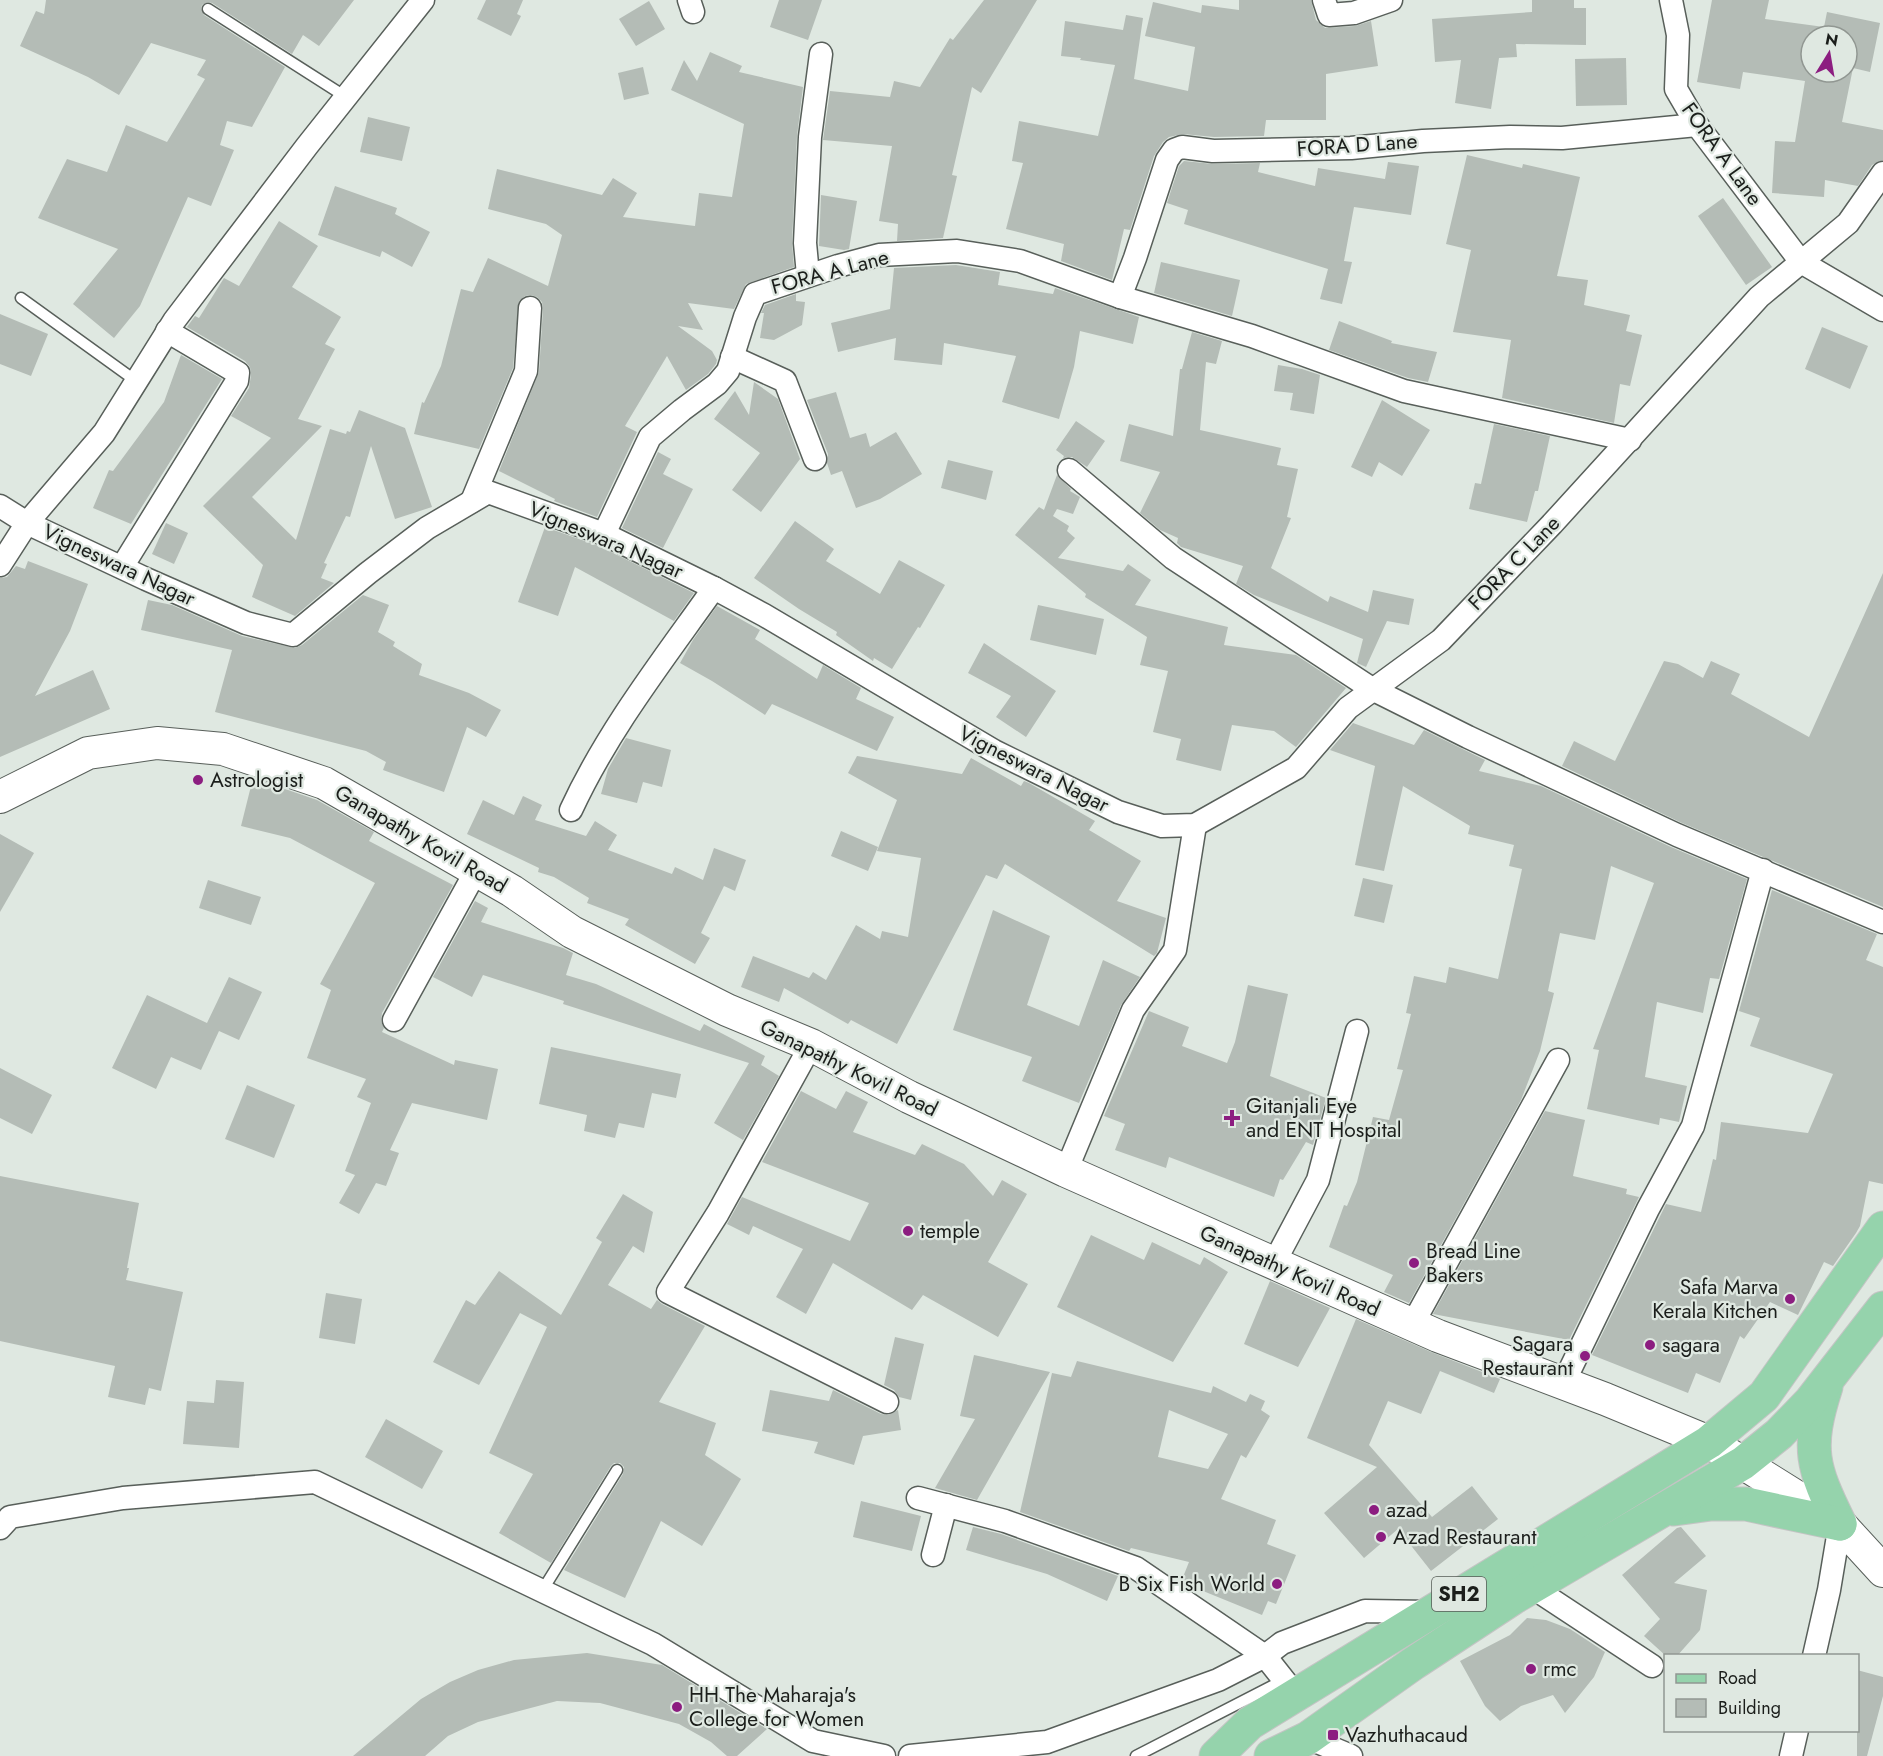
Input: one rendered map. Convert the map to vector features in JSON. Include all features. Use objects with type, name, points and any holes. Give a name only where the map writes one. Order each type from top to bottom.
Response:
[{"type":"main road","name":"Ganapathy Kovil Road","points":[[0,797],[88,753],[157,743],[223,749],[324,783],[512,891],[572,932],[727,1010],[811,1046],[909,1097],[1066,1171],[1412,1325],[1605,1399],[1709,1442],[1840,1524],[1883,1571]]},
{"type":"main road","name":"SH2","points":[[1216,1756],[1290,1687],[1429,1612],[1709,1442],[1764,1396],[1883,1228]]},
{"type":"main road","points":[[1271,1756],[1308,1738],[1414,1663],[1532,1587],[1743,1462],[1779,1434],[1810,1402],[1883,1308]]},
{"type":"main road","points":[[1828,1380],[1816,1416],[1812,1452],[1822,1487],[1840,1524]]},
{"type":"main road","points":[[1664,1510],[1711,1504],[1746,1504],[1840,1524]]},
{"type":"street","points":[[0,565],[27,523],[104,433],[167,331],[423,0]]},
{"type":"street","points":[[1324,0],[1329,15],[1354,13],[1391,0]]},
{"type":"street","name":"FORA A Lane","points":[[1671,0],[1678,35],[1676,89],[1697,125],[1801,262]]},
{"type":"street","points":[[808,275],[805,243],[810,137],[821,54]]},
{"type":"street","name":"FORA D Lane","points":[[1120,297],[1167,160],[1174,150],[1182,147],[1213,151],[1351,148],[1423,141],[1510,137],[1562,138],[1697,125]]},
{"type":"street","name":"FORA C Lane","points":[[1195,825],[1296,768],[1348,708],[1441,640],[1630,440],[1759,297],[1848,223],[1883,173]]},
{"type":"street","name":"FORA A Lane","points":[[603,534],[650,437],[717,384],[728,371],[745,317],[755,294],[808,275],[879,255],[957,251],[1020,261],[1120,297],[1252,336],[1404,391],[1630,440]]},
{"type":"street","points":[[1801,262],[1883,310]]},
{"type":"street","points":[[472,501],[526,371],[530,308]]},
{"type":"street","points":[[122,567],[237,381],[238,373],[167,331]]},
{"type":"street","points":[[732,357],[785,381],[815,459]]},
{"type":"street","points":[[1069,470],[1173,558],[1372,689],[1468,737],[1677,835],[1883,922]]},
{"type":"street","name":"Vigneswara Nagar","points":[[0,506],[27,523],[246,623],[293,635],[427,528],[488,492],[603,534],[714,588],[764,615],[994,751],[1118,812],[1162,826],[1195,825]]},
{"type":"street","points":[[571,810],[590,770],[624,716],[714,588]]},
{"type":"street","points":[[1066,1171],[1133,1010],[1175,950],[1195,825]]},
{"type":"street","points":[[394,1020],[476,870]]},
{"type":"street","points":[[1563,1384],[1648,1209],[1693,1126],[1763,870]]},
{"type":"street","points":[[1274,1263],[1318,1180],[1357,1031]]},
{"type":"street","points":[[811,1046],[718,1213],[668,1292],[887,1402]]},
{"type":"street","points":[[1412,1325],[1558,1060]]},
{"type":"street","points":[[0,1528],[10,1517],[123,1498],[315,1482],[653,1644],[813,1741],[884,1756]]},
{"type":"street","points":[[918,1498],[1005,1521],[1136,1568],[1265,1656],[1290,1687]]},
{"type":"street","points":[[933,1555],[946,1505]]},
{"type":"street","points":[[1814,1654],[1829,1590],[1840,1524],[1883,1553]]},
{"type":"street","points":[[1532,1587],[1652,1666]]},
{"type":"street","points":[[910,1756],[1047,1742],[1218,1680],[1265,1656],[1282,1643],[1365,1611],[1429,1612]]},
{"type":"street","points":[[1791,1756],[1797,1732]]},
{"type":"street","points":[[1308,1738],[1351,1756]]},
{"type":"lane","points":[[208,9],[346,97]]},
{"type":"lane","points":[[21,298],[136,381]]},
{"type":"lane","points":[[542,1591],[617,1470]]},
{"type":"lane","points":[[1136,1756],[1290,1687]]},
{"type":"building","points":[[46,0],[354,0],[319,46],[303,35],[292,54],[212,3],[202,5],[204,15],[285,67],[252,127],[227,121],[220,145],[234,150],[211,206],[188,197],[140,306],[114,338],[73,304],[118,249],[38,218],[67,159],[107,172],[126,125],[167,142],[205,79],[197,75],[206,60],[151,43],[119,95],[88,77],[20,46],[36,11],[44,14]]},
{"type":"building","points":[[486,0],[523,0],[517,14],[521,16],[511,36],[477,19]]},
{"type":"building","points":[[779,0],[822,0],[808,40],[770,27]]},
{"type":"building","points":[[984,0],[1037,0],[981,93],[972,87],[952,175],[957,176],[943,238],[897,241],[898,224],[879,221],[892,146],[823,140],[830,91],[890,97],[894,81],[920,87],[950,38],[953,40]]},
{"type":"building","points":[[1239,0],[1311,0],[1316,20],[1325,28],[1355,26],[1371,21],[1378,66],[1326,74],[1326,120],[1266,120],[1264,136],[1214,137],[1183,134],[1169,137],[1154,156],[1130,230],[1124,229],[1112,280],[1061,261],[1064,244],[1006,229],[1023,163],[1012,161],[1019,121],[1098,136],[1115,65],[1061,56],[1065,21],[1123,30],[1126,15],[1143,18],[1134,79],[1188,91],[1195,47],[1145,36],[1153,2],[1201,13],[1202,5],[1239,10]]},
{"type":"building","points":[[1532,0],[1574,0],[1574,8],[1586,8],[1586,45],[1516,44],[1517,57],[1499,58],[1491,109],[1455,103],[1461,60],[1435,62],[1432,19],[1532,12]]},
{"type":"building","points":[[1712,0],[1769,0],[1765,19],[1802,24],[1799,24],[1799,80],[1743,72],[1740,89],[1697,82]]},
{"type":"building","points":[[649,1],[665,29],[636,46],[619,19]]},
{"type":"building","points":[[1827,12],[1880,23],[1870,72],[1859,69],[1859,24],[1825,24]]},
{"type":"building","points":[[710,52],[742,66],[739,72],[803,87],[797,136],[792,242],[794,267],[746,284],[734,309],[688,303],[703,330],[678,326],[712,351],[717,360],[716,364],[708,374],[686,390],[667,356],[625,426],[637,432],[597,517],[554,501],[555,499],[499,471],[539,372],[543,309],[542,302],[537,297],[525,296],[519,301],[513,368],[479,449],[414,434],[422,402],[424,403],[441,366],[461,289],[473,292],[488,258],[548,286],[562,235],[546,224],[488,209],[497,169],[602,195],[613,178],[637,193],[623,217],[695,226],[699,193],[732,197],[744,124],[671,90],[684,60],[697,81]]},
{"type":"building","points":[[1626,58],[1627,105],[1576,106],[1575,59]]},
{"type":"building","points":[[643,67],[649,94],[624,100],[618,73]]},
{"type":"building","points":[[1805,84],[1850,84],[1842,122],[1883,130],[1883,160],[1872,165],[1858,186],[1825,180],[1824,197],[1772,193],[1775,141],[1795,142]]},
{"type":"building","points":[[368,117],[410,127],[402,161],[360,152]]},
{"type":"building","points":[[1467,155],[1522,168],[1523,164],[1580,177],[1557,276],[1588,280],[1584,305],[1630,315],[1626,331],[1642,335],[1630,386],[1620,384],[1614,423],[1502,398],[1511,340],[1453,332],[1471,250],[1446,244]]},
{"type":"building","points":[[1184,161],[1213,164],[1260,163],[1258,172],[1315,186],[1318,168],[1385,179],[1388,162],[1419,166],[1411,215],[1354,207],[1344,261],[1352,262],[1342,304],[1320,299],[1328,269],[1184,224],[1188,210],[1167,203],[1179,166]]},
{"type":"building","points":[[335,186],[397,208],[395,214],[430,232],[412,267],[382,251],[380,257],[318,235]]},
{"type":"building","points":[[821,195],[857,201],[849,249],[819,246]]},
{"type":"building","points":[[1723,198],[1772,267],[1746,285],[1698,216]]},
{"type":"building","points":[[279,221],[318,246],[292,287],[341,317],[325,344],[335,349],[298,419],[322,426],[252,497],[296,540],[330,429],[346,434],[347,431],[350,432],[359,410],[405,428],[432,507],[395,519],[371,446],[350,517],[346,516],[324,563],[327,564],[321,578],[334,583],[295,616],[252,597],[263,565],[203,506],[271,438],[231,416],[249,388],[250,367],[245,361],[187,327],[195,316],[199,318],[224,278],[239,286]]},
{"type":"building","points":[[1161,262],[1240,280],[1232,316],[1154,293]]},
{"type":"building","points":[[956,265],[1000,272],[998,285],[1053,294],[1055,288],[1139,317],[1133,344],[1080,331],[1074,367],[1059,419],[1002,402],[1016,356],[944,343],[942,365],[894,360],[896,338],[838,352],[831,323],[890,309],[894,268]]},
{"type":"building","points":[[796,294],[796,301],[805,302],[802,325],[774,340],[760,338],[764,313],[761,313],[765,305]]},
{"type":"building","points":[[0,314],[48,334],[31,376],[0,364]]},
{"type":"building","points":[[1339,321],[1392,341],[1391,343],[1437,352],[1428,382],[1408,378],[1329,350]]},
{"type":"building","points":[[1822,327],[1868,346],[1850,389],[1805,369]]},
{"type":"building","points":[[1192,332],[1222,341],[1216,364],[1206,362],[1200,430],[1281,448],[1277,465],[1298,469],[1287,517],[1291,518],[1271,568],[1328,602],[1330,596],[1368,612],[1373,590],[1414,599],[1409,625],[1387,621],[1366,667],[1357,663],[1363,639],[1254,595],[1236,584],[1243,566],[1181,547],[1177,543],[1178,538],[1160,530],[1140,513],[1160,472],[1120,461],[1129,424],[1173,436],[1180,369],[1182,369]]},
{"type":"building","points":[[181,355],[222,379],[131,524],[93,508],[109,470],[113,471],[164,402]]},
{"type":"building","points":[[1278,365],[1320,375],[1314,414],[1290,410],[1293,393],[1274,391]]},
{"type":"building","points":[[754,382],[778,399],[800,459],[761,512],[732,490],[760,453],[714,419],[735,391],[749,415]]},
{"type":"building","points":[[836,392],[850,438],[866,433],[870,447],[896,432],[922,474],[880,499],[856,508],[842,471],[831,475],[827,463],[828,454],[807,400]]},
{"type":"building","points":[[1382,400],[1430,430],[1402,476],[1379,462],[1372,477],[1351,467]]},
{"type":"building","points":[[1076,421],[1105,441],[1087,467],[1072,457],[1063,458],[1064,456],[1056,450]]},
{"type":"building","points":[[1494,424],[1550,436],[1538,491],[1535,491],[1527,522],[1469,509],[1475,483],[1481,484]]},
{"type":"building","points":[[658,452],[671,459],[663,474],[693,489],[663,548],[622,528]]},
{"type":"building","points":[[948,460],[993,471],[986,500],[941,488]]},
{"type":"building","points":[[1057,475],[1071,489],[1070,491],[1080,497],[1073,514],[1057,509],[1053,516],[1069,526],[1067,531],[1075,538],[1058,558],[1123,571],[1128,564],[1151,580],[1135,605],[1228,627],[1224,645],[1296,655],[1346,688],[1296,747],[1274,731],[1232,725],[1221,771],[1176,760],[1181,739],[1153,732],[1168,671],[1140,665],[1147,637],[1085,597],[1086,594],[1015,535],[1039,507],[1044,510]]},
{"type":"building","points":[[795,521],[834,549],[826,561],[880,594],[899,560],[945,585],[920,628],[918,627],[892,669],[874,658],[873,661],[836,635],[837,632],[754,578]]},
{"type":"building","points":[[166,523],[188,533],[174,564],[152,554]]},
{"type":"building","points":[[545,527],[599,546],[694,593],[674,621],[575,567],[558,616],[518,602]]},
{"type":"building","points":[[28,561],[88,584],[70,631],[35,696],[93,670],[110,709],[0,757],[0,578],[7,577],[16,566],[25,569]]},
{"type":"building","points":[[1883,573],[1883,907],[1682,823],[1562,766],[1574,741],[1615,761],[1664,661],[1678,664],[1703,678],[1711,661],[1740,674],[1731,694],[1809,737]]},
{"type":"building","points":[[363,595],[389,605],[378,632],[395,642],[393,646],[422,664],[419,675],[469,693],[501,710],[486,737],[467,727],[444,792],[383,770],[386,762],[366,751],[215,712],[232,650],[141,630],[148,600],[172,605],[242,636],[295,648],[302,645]]},
{"type":"building","points":[[1038,605],[1104,619],[1096,655],[1030,640]]},
{"type":"building","points":[[717,606],[760,630],[755,639],[817,679],[823,665],[861,688],[856,699],[894,717],[877,751],[772,704],[765,715],[680,663]]},
{"type":"building","points":[[984,643],[1056,691],[1026,737],[996,717],[1011,696],[968,673]]},
{"type":"building","points":[[1353,723],[1414,745],[1424,730],[1485,760],[1479,771],[1541,786],[1671,847],[1747,879],[1719,979],[1710,978],[1703,1013],[1657,1002],[1645,1077],[1687,1086],[1679,1122],[1660,1118],[1659,1125],[1587,1109],[1599,1050],[1593,1049],[1654,883],[1611,866],[1595,940],[1560,933],[1548,991],[1554,993],[1540,1051],[1521,1100],[1409,1303],[1384,1292],[1393,1275],[1329,1247],[1344,1205],[1347,1206],[1357,1182],[1373,1117],[1389,1120],[1403,1070],[1397,1069],[1411,1014],[1406,1013],[1414,976],[1446,983],[1449,967],[1498,979],[1522,869],[1509,866],[1514,845],[1468,834],[1470,826],[1403,786],[1384,871],[1355,865],[1375,766],[1330,750]]},
{"type":"building","points":[[626,738],[671,750],[662,787],[643,782],[637,803],[601,794],[608,769]]},
{"type":"building","points":[[857,756],[962,774],[971,758],[1021,786],[1024,781],[1029,783],[1095,821],[1089,830],[1141,861],[1117,901],[1166,918],[1157,953],[1154,956],[1005,864],[997,879],[986,875],[897,1044],[851,1020],[848,1024],[784,988],[779,1002],[741,987],[753,956],[809,978],[813,972],[826,980],[856,925],[880,939],[882,931],[908,937],[921,858],[877,851],[897,800],[848,773]]},
{"type":"building","points":[[253,778],[317,800],[374,832],[369,841],[453,885],[382,1013],[381,1021],[384,1028],[382,1032],[454,1065],[455,1060],[498,1069],[487,1120],[412,1103],[390,1150],[399,1153],[386,1186],[376,1183],[359,1214],[339,1203],[355,1175],[345,1171],[371,1103],[357,1097],[366,1079],[307,1058],[331,990],[320,984],[375,883],[290,838],[241,826]]},
{"type":"building","points":[[523,796],[542,805],[535,820],[586,836],[595,821],[617,835],[608,850],[672,874],[675,867],[703,880],[714,848],[746,860],[735,891],[724,886],[701,933],[710,938],[695,964],[625,925],[629,919],[587,903],[589,898],[554,877],[538,872],[539,868],[467,834],[483,800],[514,815]]},
{"type":"building","points":[[841,831],[878,847],[868,871],[831,856]]},
{"type":"building","points":[[0,834],[34,853],[0,912]]},
{"type":"building","points":[[1363,878],[1393,885],[1384,923],[1354,916]]},
{"type":"building","points":[[208,880],[261,897],[251,925],[199,908]]},
{"type":"building","points":[[1772,890],[1877,934],[1866,960],[1883,967],[1883,1184],[1869,1181],[1860,1226],[1833,1266],[1824,1262],[1798,1315],[1770,1302],[1744,1339],[1740,1336],[1720,1383],[1696,1373],[1688,1393],[1592,1355],[1666,1204],[1701,1212],[1713,1159],[1716,1160],[1721,1122],[1808,1133],[1833,1074],[1750,1046],[1760,1018],[1739,1011]]},
{"type":"building","points":[[475,901],[488,908],[481,922],[573,953],[566,975],[596,984],[700,1031],[704,1024],[765,1056],[761,1065],[779,1076],[743,1140],[714,1123],[749,1063],[563,1004],[564,1001],[483,975],[472,997],[433,977]]},
{"type":"building","points":[[993,910],[1050,936],[1027,1005],[1079,1026],[1103,960],[1140,977],[1121,1005],[1079,1103],[1022,1081],[1032,1057],[953,1030]]},
{"type":"building","points":[[229,977],[262,992],[239,1040],[219,1031],[201,1070],[171,1057],[156,1089],[112,1068],[147,995],[207,1023]]},
{"type":"building","points":[[1248,985],[1288,994],[1270,1076],[1326,1098],[1313,1145],[1306,1142],[1283,1180],[1280,1179],[1274,1197],[1169,1157],[1166,1168],[1115,1150],[1125,1124],[1104,1116],[1149,1011],[1189,1027],[1182,1046],[1227,1063],[1235,1042]]},
{"type":"building","points":[[551,1047],[681,1074],[676,1098],[652,1093],[644,1128],[619,1123],[615,1138],[584,1131],[587,1115],[539,1104]]},
{"type":"building","points":[[0,1068],[52,1095],[32,1134],[0,1118]]},
{"type":"building","points":[[247,1085],[295,1105],[274,1158],[225,1139]]},
{"type":"building","points":[[801,1091],[836,1109],[846,1091],[868,1102],[853,1132],[915,1155],[922,1144],[964,1164],[993,1196],[1002,1180],[1027,1194],[988,1262],[1028,1284],[998,1337],[923,1295],[912,1310],[833,1263],[806,1314],[776,1297],[803,1249],[753,1226],[749,1235],[727,1224],[742,1197],[850,1241],[869,1203],[762,1162]]},
{"type":"building","points":[[1545,1111],[1585,1120],[1573,1176],[1627,1189],[1626,1194],[1639,1197],[1569,1340],[1433,1314]]},
{"type":"building","points":[[0,1176],[139,1203],[126,1280],[183,1292],[161,1391],[149,1388],[145,1405],[108,1397],[115,1366],[0,1341]]},
{"type":"building","points":[[623,1194],[653,1212],[644,1253],[633,1246],[608,1285],[651,1309],[657,1300],[705,1326],[659,1402],[716,1423],[705,1455],[741,1479],[702,1546],[661,1521],[625,1598],[564,1570],[623,1474],[624,1467],[620,1463],[614,1463],[611,1466],[551,1563],[499,1533],[533,1474],[489,1453],[547,1327],[520,1313],[479,1385],[433,1362],[466,1300],[475,1305],[499,1271],[561,1315],[602,1242],[596,1238]]},
{"type":"building","points":[[1091,1235],[1144,1260],[1152,1242],[1200,1265],[1204,1257],[1228,1272],[1173,1362],[1057,1307]]},
{"type":"building","points":[[1270,1281],[1330,1308],[1298,1367],[1244,1344]]},
{"type":"building","points":[[326,1293],[362,1299],[355,1344],[319,1338]]},
{"type":"building","points":[[1356,1319],[1500,1379],[1494,1393],[1440,1371],[1421,1414],[1388,1401],[1369,1445],[1432,1517],[1472,1486],[1498,1519],[1431,1571],[1398,1529],[1364,1558],[1324,1513],[1377,1467],[1307,1438]]},
{"type":"building","points":[[895,1337],[924,1344],[911,1400],[899,1397],[894,1390],[884,1385]]},
{"type":"building","points":[[974,1355],[1050,1372],[977,1500],[935,1488],[975,1419],[960,1416]]},
{"type":"building","points":[[1077,1361],[1211,1393],[1213,1386],[1246,1402],[1250,1394],[1265,1401],[1261,1410],[1270,1416],[1246,1458],[1241,1455],[1221,1499],[1276,1520],[1267,1544],[1296,1555],[1276,1604],[1268,1601],[1262,1615],[1181,1582],[1189,1562],[1131,1548],[1129,1551],[1020,1512],[1052,1373],[1071,1377]],"holes":[[[1169,1410],[1228,1434],[1208,1469],[1158,1457]]]},
{"type":"building","points":[[216,1380],[244,1382],[239,1448],[183,1444],[187,1401],[214,1403]]},
{"type":"building","points":[[770,1390],[829,1401],[833,1390],[881,1414],[888,1415],[898,1410],[901,1430],[863,1436],[854,1465],[814,1453],[818,1442],[762,1431]]},
{"type":"building","points":[[386,1419],[443,1451],[422,1489],[365,1457]]},
{"type":"building","points":[[861,1501],[921,1516],[912,1551],[853,1537]]},
{"type":"building","points":[[973,1527],[1001,1534],[1118,1576],[1107,1601],[1047,1574],[966,1550]]},
{"type":"building","points":[[1681,1527],[1706,1556],[1674,1583],[1707,1590],[1700,1630],[1679,1654],[1664,1654],[1644,1636],[1660,1619],[1622,1575]]},
{"type":"building","name":"rmc","points":[[1527,1618],[1546,1620],[1570,1629],[1605,1652],[1594,1677],[1565,1713],[1553,1695],[1521,1706],[1500,1721],[1485,1706],[1460,1661],[1510,1635]]},
{"type":"building","name":"HH The Maharaja's College for Women","points":[[587,1653],[662,1665],[767,1729],[737,1756],[727,1756],[711,1742],[679,1724],[600,1703],[557,1701],[478,1722],[448,1736],[425,1756],[353,1756],[421,1699],[450,1682],[478,1670],[514,1660]]},
{"type":"building","points":[[1859,1671],[1883,1677],[1883,1696],[1867,1756],[1857,1756]]},
{"type":"place","name":"Astrologist","points":[[198,780]]},
{"type":"place","name":"Gitanjali Eye and ENT Hospital","points":[[1232,1118]]},
{"type":"place","name":"temple","points":[[908,1231]]},
{"type":"place","name":"Bread Line Bakers","points":[[1414,1263]]},
{"type":"place","name":"Safa Marva Kerala Kitchen","points":[[1790,1299]]},
{"type":"place","name":"sagara","points":[[1650,1345]]},
{"type":"place","name":"Sagara Restaurant","points":[[1585,1356]]},
{"type":"place","name":"azad","points":[[1374,1510]]},
{"type":"place","name":"Azad Restaurant","points":[[1381,1537]]},
{"type":"place","name":"B Six Fish World","points":[[1277,1584]]},
{"type":"place","name":"rmc","points":[[1531,1669]]},
{"type":"place","name":"HH The Maharaja's College for Women","points":[[677,1707]]},
{"type":"place","name":"Vazhuthacaud","points":[[1333,1735]]}]
